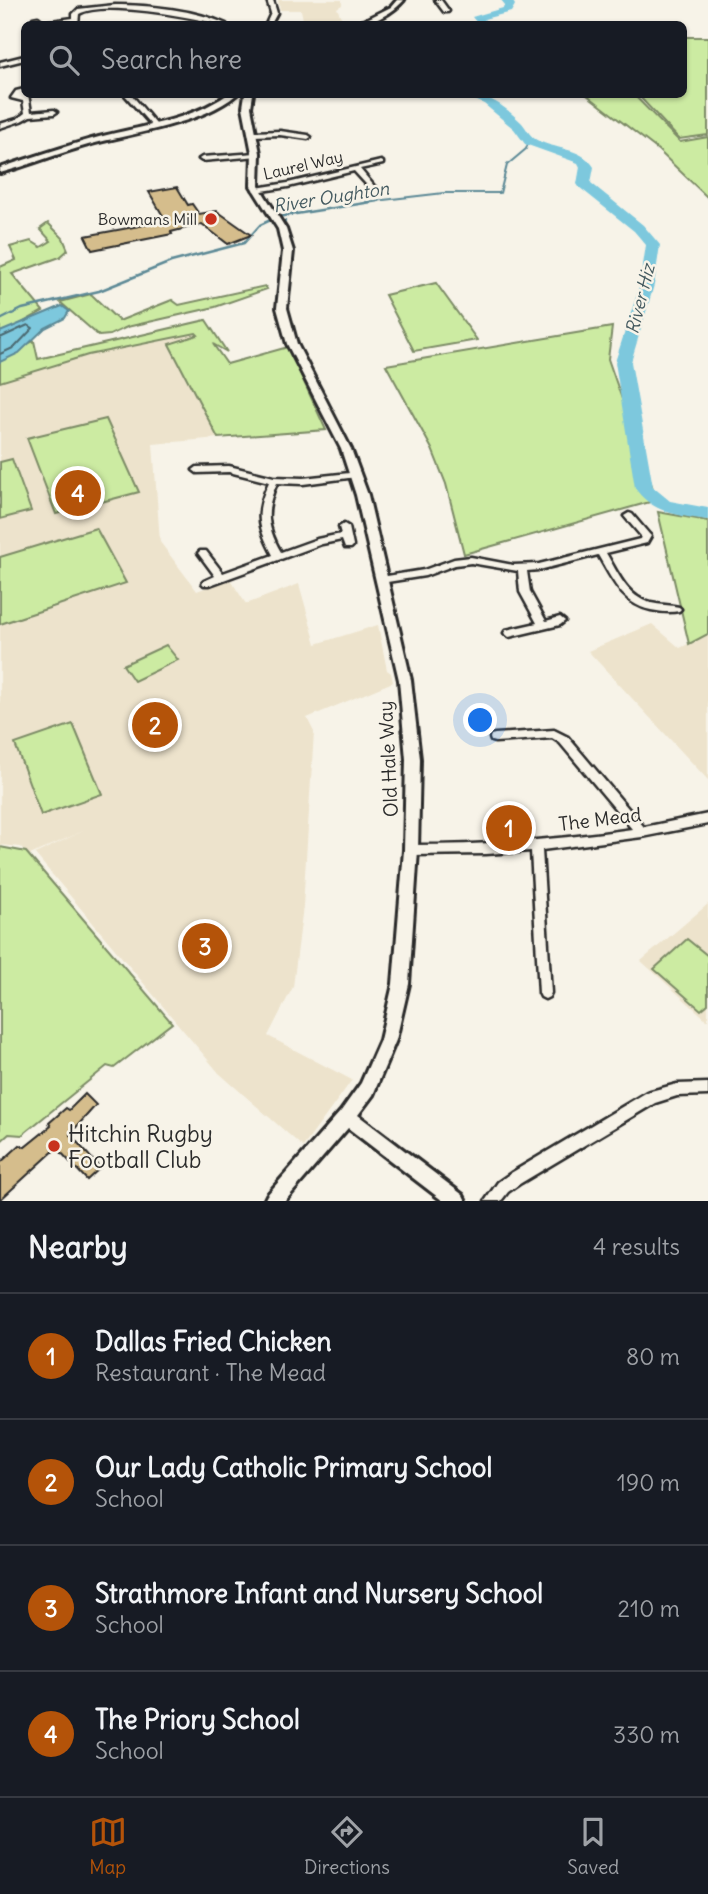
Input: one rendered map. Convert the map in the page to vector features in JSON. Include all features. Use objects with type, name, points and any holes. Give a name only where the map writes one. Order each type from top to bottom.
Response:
[{"type":"street","points":[[270,21],[274,13],[271,0]]},
{"type":"street","points":[[366,21],[393,8],[401,0]]},
{"type":"street","points":[[438,0],[446,11]]},
{"type":"street","points":[[76,21],[80,10],[108,7],[151,7],[210,21]]},
{"type":"street","points":[[36,18],[40,21]]},
{"type":"street","points":[[192,21],[198,18]]},
{"type":"street","points":[[0,64],[21,59]]},
{"type":"street","points":[[25,98],[28,114]]},
{"type":"street","points":[[130,98],[154,125]]},
{"type":"street","points":[[0,171],[154,125],[228,98]]},
{"type":"street","points":[[233,98],[247,107]]},
{"type":"street","points":[[248,98],[256,155],[256,190]]},
{"type":"street","points":[[0,125],[28,114],[54,112]]},
{"type":"street","points":[[253,134],[280,133],[313,137]]},
{"type":"street","points":[[202,159],[256,155]]},
{"type":"street","name":"Laurel Way","points":[[256,190],[299,184],[381,163]]},
{"type":"street","name":"Laurel Way","points":[[355,168],[377,194]]},
{"type":"street","name":"Old Hale Way","points":[[256,190],[282,229],[288,251],[281,297],[292,344],[335,426],[356,474],[405,680],[411,733],[411,850],[397,1009],[380,1062],[367,1089],[347,1117],[273,1201]]},
{"type":"street","points":[[197,470],[229,469],[274,480],[303,481],[356,474]]},
{"type":"street","points":[[274,480],[263,505],[262,519],[267,538],[279,556]]},
{"type":"street","points":[[381,580],[425,573],[454,562],[471,560],[522,568],[547,565],[644,541],[646,536],[629,516]]},
{"type":"street","points":[[207,583],[320,541],[346,537]]},
{"type":"street","points":[[601,552],[631,599],[649,607],[676,609]]},
{"type":"street","points":[[203,553],[220,576]]},
{"type":"street","points":[[522,568],[525,592],[543,624]]},
{"type":"street","points":[[509,633],[560,621]]},
{"type":"street","points":[[495,738],[554,734],[564,740],[642,832]]},
{"type":"street","name":"The Mead","points":[[411,850],[480,850],[536,845],[642,832],[708,819]]},
{"type":"street","points":[[536,845],[545,993]]},
{"type":"street","points":[[492,1201],[503,1187],[516,1178],[652,1097],[677,1090],[708,1089]]},
{"type":"street","points":[[347,1117],[457,1201]]},
{"type":"shaded area","points":[[278,0],[342,0],[342,5],[337,8],[343,21],[303,21],[301,10],[280,10]]},
{"type":"shaded area","points":[[195,322],[205,333],[169,344],[218,438],[153,444],[160,542],[197,591],[230,579],[246,604],[299,584],[316,644],[378,625],[387,670],[391,673],[393,682],[307,718],[314,732],[303,906],[293,987],[268,1036],[352,1080],[303,1147],[219,1073],[35,854],[85,830],[28,856],[21,847],[0,845],[0,376]]},
{"type":"shaded area","points":[[652,624],[680,648],[708,634],[708,780],[588,651]]},
{"type":"shaded area","points":[[708,904],[708,1021],[641,961]]},
{"type":"green space","points":[[687,37],[708,37],[708,135],[679,139],[641,98],[687,98]]},
{"type":"green space","points":[[591,98],[637,98],[680,142],[708,137],[708,198],[658,150]]},
{"type":"green space","points":[[48,223],[63,238],[68,250],[60,257],[12,274],[43,311],[0,335],[0,267],[16,260],[10,247],[31,241],[41,247],[51,241],[40,229]]},
{"type":"green space","points":[[436,283],[477,340],[414,351],[385,295]]},
{"type":"green space","points":[[265,286],[267,289],[215,307],[99,336],[60,302],[91,294],[119,321],[172,300],[179,305]]},
{"type":"green space","points":[[206,320],[227,352],[213,344],[227,364],[288,347],[326,430],[218,438],[169,344],[198,335],[196,333],[88,355],[0,382],[0,355],[34,341],[38,359]]},
{"type":"green space","points":[[612,327],[608,359],[657,500],[464,554],[446,484],[432,449],[386,365]]},
{"type":"green space","points":[[106,419],[139,492],[56,514],[27,438]]},
{"type":"green space","points":[[12,459],[31,511],[0,519],[0,462]]},
{"type":"green space","points":[[658,512],[708,521],[708,634],[689,644]]},
{"type":"green space","points":[[96,528],[126,583],[0,624],[0,557]]},
{"type":"green space","points":[[166,645],[178,660],[134,681],[123,665]]},
{"type":"green space","points":[[73,724],[102,794],[41,815],[15,744]]},
{"type":"green space","points":[[0,847],[26,852],[172,1023],[114,1068],[107,1066],[22,1135],[9,1134],[0,1142]]},
{"type":"green space","points":[[687,939],[708,956],[708,1004],[701,1010],[654,969]]},
{"type":"water","points":[[62,306],[69,311],[65,318],[45,328],[19,353],[0,362],[0,332]]},
{"type":"building","name":"Bowmans Mill","points":[[177,187],[188,205],[192,204],[199,214],[217,211],[251,235],[228,244],[202,224],[171,232],[172,234],[92,250],[85,236],[166,221],[149,192]]},
{"type":"building","name":"Hitchin Rugby Football Club","points":[[85,1094],[96,1105],[70,1134],[100,1168],[87,1180],[57,1148],[0,1200],[0,1163],[20,1145],[25,1147],[51,1126],[49,1123],[66,1108],[69,1110]]},
{"type":"waterway","name":"River Hiz","points":[[480,21],[477,17],[507,10],[510,5],[506,0]]},
{"type":"waterway","name":"River Hiz","points":[[479,98],[488,101],[518,126],[529,141],[583,160],[587,167],[584,184],[638,228],[653,245],[647,285],[623,362],[644,488],[664,505],[708,514]]},
{"type":"waterway","name":"River Oughton","points":[[366,202],[444,193],[500,193],[507,165],[526,149],[529,141]]},
{"type":"waterway","name":"River Oughton","points":[[0,320],[22,309],[99,291],[171,262],[244,243],[260,225],[277,217],[378,201]]},
{"type":"waterway","points":[[272,224],[285,221]]},
{"type":"place","name":"Bowmans Mill","points":[[211,219]]},
{"type":"place","name":"The Priory School","points":[[78,493]]},
{"type":"place","name":"Our Lady Catholic Primary School","points":[[155,725]]},
{"type":"place","name":"Dallas Fried Chicken","points":[[509,828]]},
{"type":"place","name":"Strathmore Infant and Nursery School","points":[[205,946]]},
{"type":"place","name":"Hitchin Rugby Football Club","points":[[54,1146]]}]
